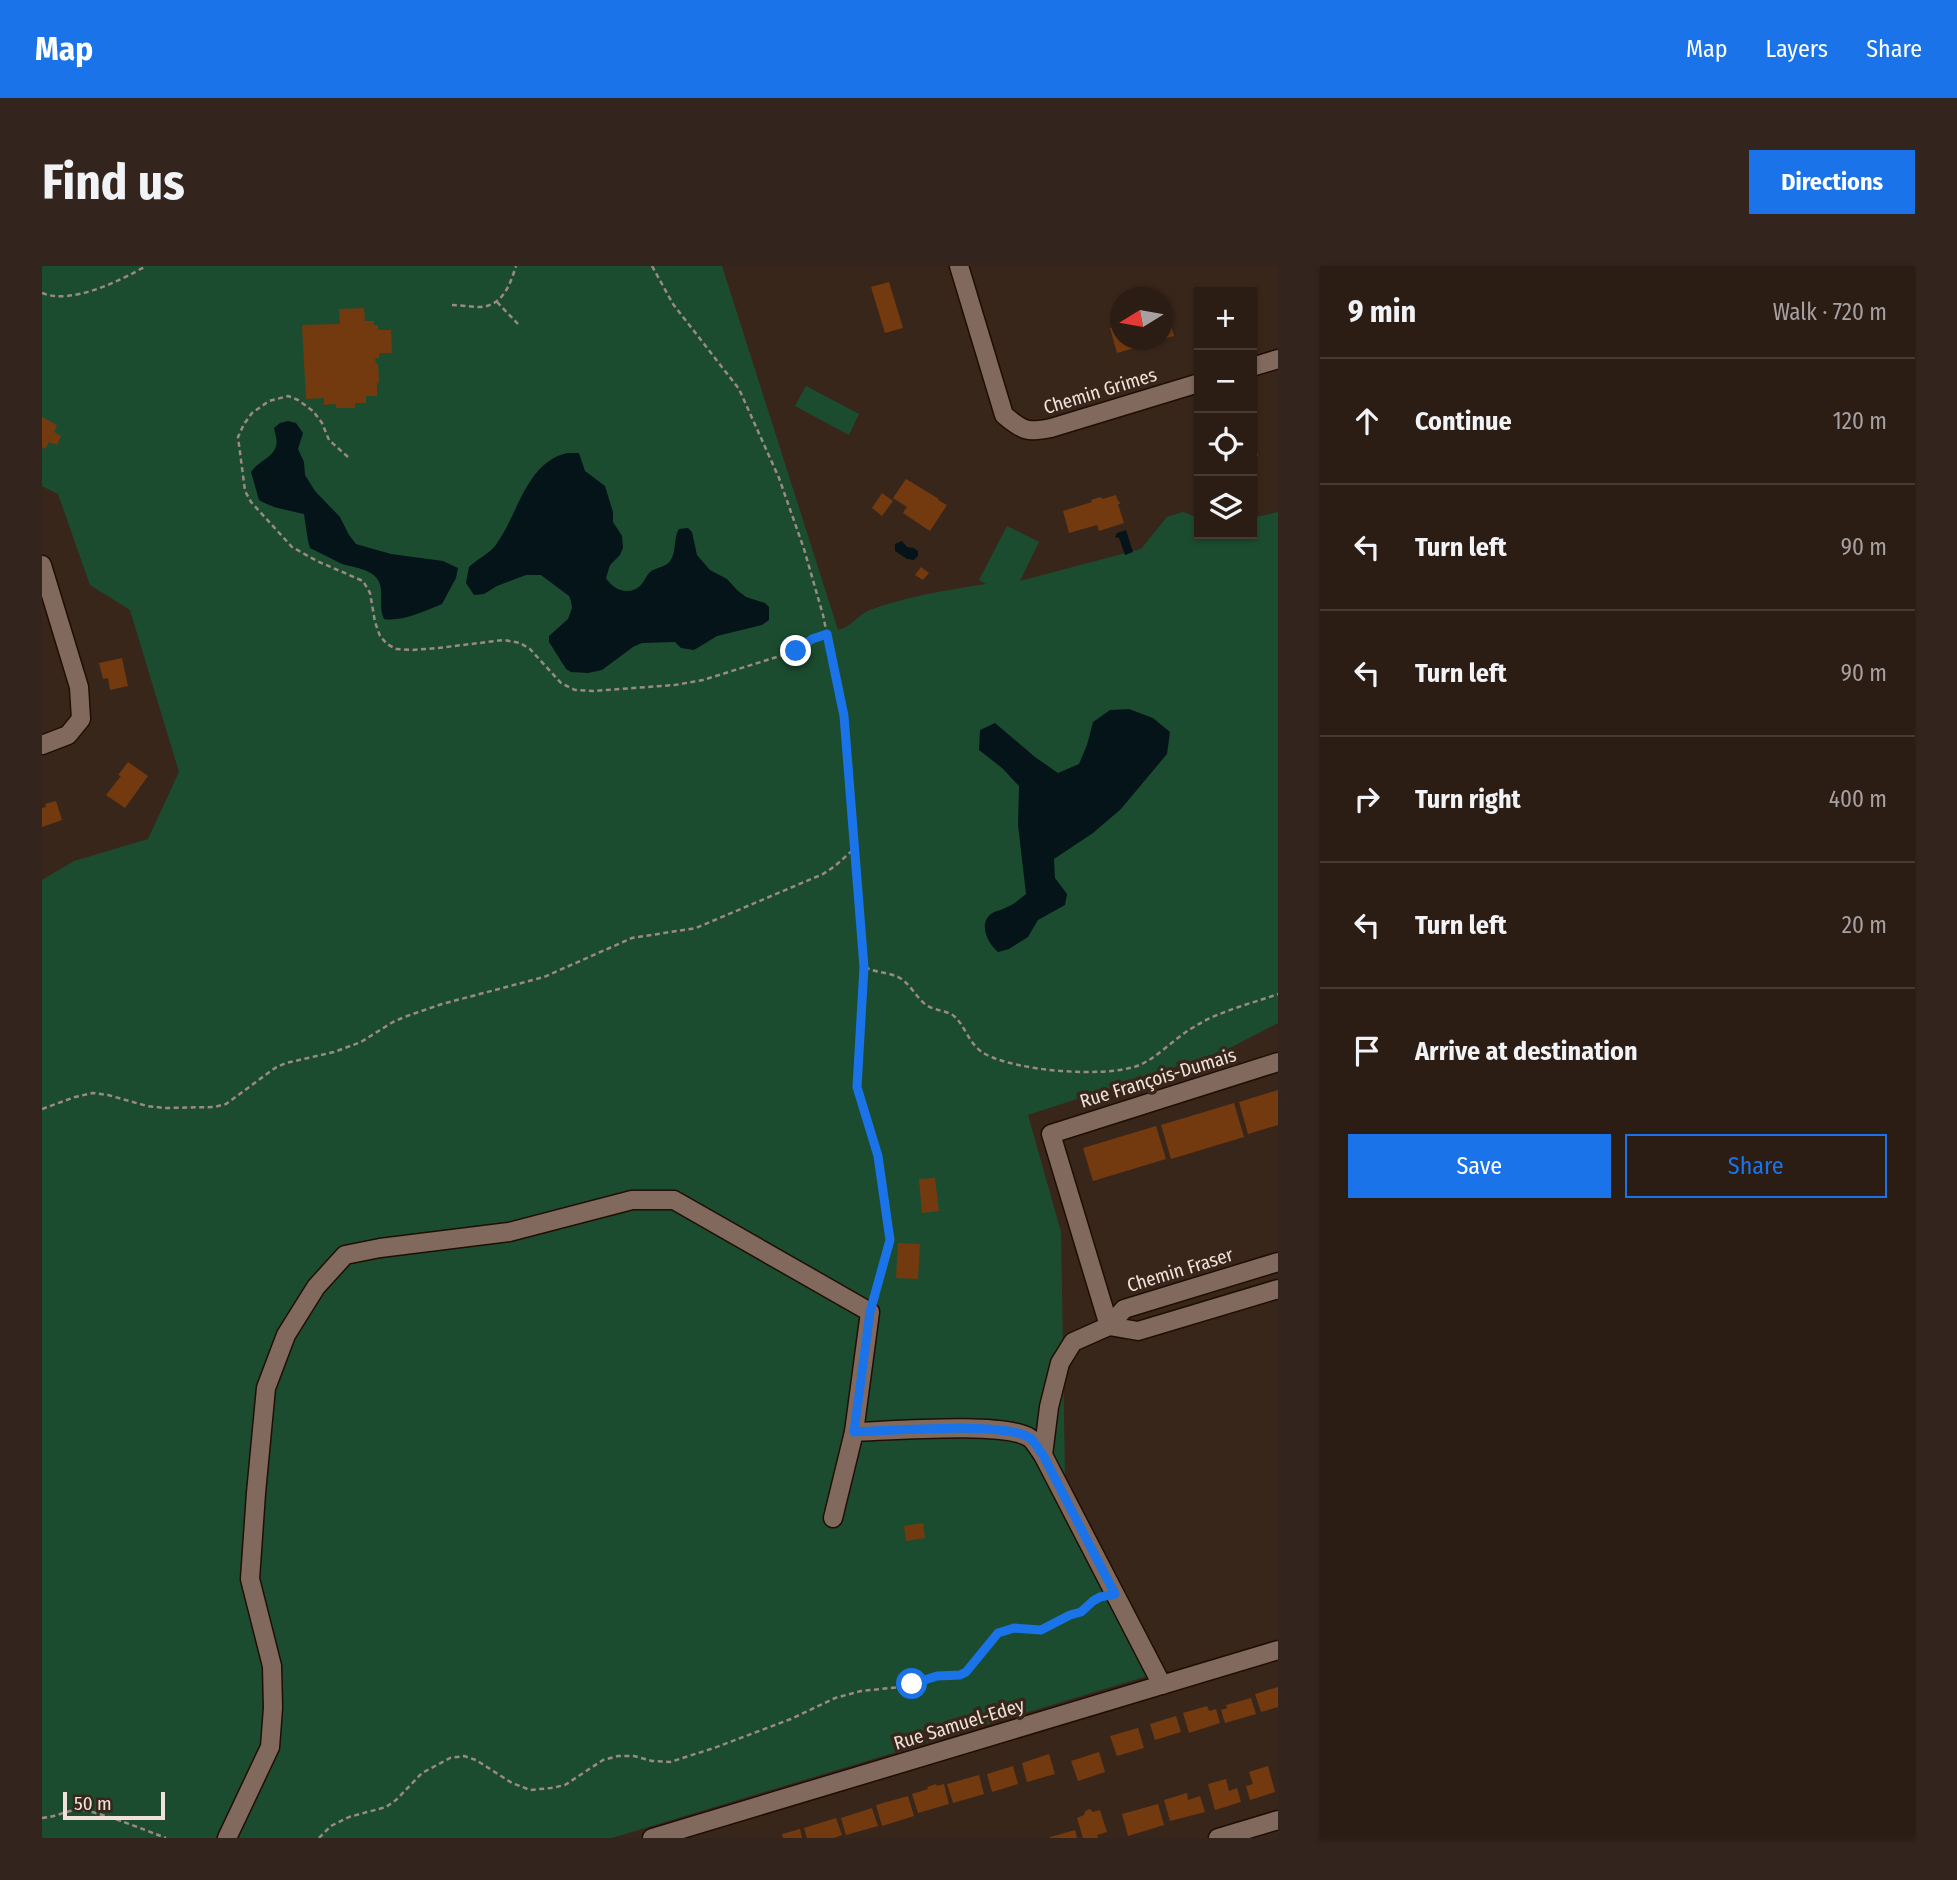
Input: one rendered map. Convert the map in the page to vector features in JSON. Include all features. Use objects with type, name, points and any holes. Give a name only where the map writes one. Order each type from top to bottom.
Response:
[{"type":"street","name":"Chemin Grimes","points":[[959,266],[1004,415],[1017,426],[1032,432],[1052,428],[1194,385]]},
{"type":"street","points":[[1257,365],[1278,359]]},
{"type":"street","points":[[42,565],[79,687],[81,719],[68,735],[42,745]]},
{"type":"street","name":"Rue François-Dumais","points":[[1109,1326],[1051,1133],[1278,1062]]},
{"type":"street","points":[[227,1838],[270,1746],[272,1666],[250,1580],[267,1388],[286,1335],[317,1287],[345,1255],[509,1232],[632,1200],[674,1200],[870,1312],[854,1432],[833,1518]]},
{"type":"street","name":"Chemin Fraser","points":[[1043,1455],[1049,1407],[1060,1363],[1073,1342],[1109,1326],[1124,1309],[1278,1262]]},
{"type":"street","points":[[1109,1326],[1138,1331],[1278,1289]]},
{"type":"street","points":[[854,1432],[978,1428],[1029,1437],[1043,1455],[1162,1685]]},
{"type":"street","name":"Rue Samuel-Edey","points":[[652,1838],[1278,1650]]},
{"type":"street","points":[[1218,1838],[1278,1820]]},
{"type":"path","points":[[42,293],[62,297],[80,294],[133,274],[146,266]]},
{"type":"path","points":[[452,305],[481,307],[497,302],[504,294],[516,266]]},
{"type":"path","points":[[652,266],[673,304],[739,389],[779,478],[804,549],[827,634],[844,716],[864,967],[857,1087],[878,1156],[890,1240],[870,1312]]},
{"type":"path","points":[[497,302],[518,324]]},
{"type":"path","points":[[348,457],[329,440],[313,411],[288,396],[269,401],[251,413],[238,437],[245,491],[251,502],[292,547],[363,581],[370,593],[374,622],[380,636],[396,649],[438,648],[504,640],[520,643],[530,649],[561,683],[575,690],[593,691],[675,685],[703,680],[796,651],[812,639],[827,634]]},
{"type":"path","points":[[42,1109],[93,1093],[156,1107],[214,1107],[226,1104],[267,1073],[286,1063],[334,1052],[360,1042],[393,1022],[442,1004],[544,978],[632,938],[696,928],[823,874],[855,848]]},
{"type":"path","points":[[864,967],[873,972],[900,978],[923,1003],[932,1009],[952,1015],[970,1042],[986,1055],[1018,1065],[1058,1071],[1108,1071],[1137,1066],[1203,1021],[1278,994]]},
{"type":"path","points":[[319,1838],[331,1826],[349,1817],[386,1807],[422,1773],[450,1758],[464,1756],[477,1759],[512,1783],[530,1790],[565,1785],[603,1760],[618,1756],[670,1762],[791,1719],[835,1698],[861,1691],[901,1687],[937,1676],[960,1675],[973,1665],[998,1633],[1014,1628],[1041,1630],[1081,1612],[1100,1597],[1115,1594]]},
{"type":"path","points":[[42,1818],[83,1810],[166,1838]]},
{"type":"green space","points":[[42,266],[722,266],[838,630],[866,612],[884,605],[986,584],[979,580],[1007,526],[1039,542],[1020,581],[1141,549],[1167,517],[1183,512],[1194,516],[1194,539],[1257,539],[1257,517],[1278,512],[1278,1023],[1224,1051],[1028,1115],[1061,1232],[1065,1477],[1076,1510],[1164,1671],[612,1838],[42,1838],[42,880],[74,861],[148,839],[179,772],[130,610],[90,585],[58,494],[42,486]]},
{"type":"green space","points":[[806,386],[859,414],[849,435],[795,406]]},
{"type":"shaded area","points":[[288,421],[296,423],[303,433],[298,449],[304,462],[305,475],[315,491],[340,517],[356,544],[391,554],[443,561],[458,568],[456,578],[442,604],[406,617],[384,619],[380,586],[376,577],[310,548],[304,514],[259,500],[251,472],[274,450],[277,442],[274,428]]},
{"type":"shaded area","points":[[567,453],[579,453],[585,471],[605,486],[613,512],[613,522],[622,536],[623,548],[610,565],[606,578],[613,586],[631,591],[640,586],[650,572],[670,561],[679,529],[688,528],[692,532],[697,555],[710,570],[727,579],[746,597],[765,603],[769,607],[769,620],[762,625],[717,636],[694,650],[681,648],[675,642],[642,643],[602,670],[571,672],[566,669],[549,642],[549,636],[568,619],[572,608],[569,596],[541,575],[526,575],[484,594],[474,595],[466,583],[469,567],[495,546],[524,492],[541,468]]},
{"type":"shaded area","points":[[1126,530],[1133,552],[1125,555],[1119,538],[1115,537],[1117,533]]},
{"type":"shaded area","points":[[902,541],[907,547],[918,551],[914,560],[895,551],[895,544]]},
{"type":"shaded area","points":[[1129,709],[1153,718],[1170,732],[1167,754],[1121,809],[1093,833],[1054,859],[1055,878],[1067,894],[1065,905],[1038,920],[1028,937],[1009,949],[998,952],[986,934],[987,918],[1026,894],[1018,825],[1019,786],[979,750],[980,730],[995,723],[1058,773],[1079,764],[1093,722],[1110,710]]},
{"type":"building","points":[[889,282],[903,328],[885,333],[871,287]]},
{"type":"building","points":[[364,308],[365,321],[374,321],[378,330],[391,330],[392,353],[379,353],[379,358],[375,358],[376,364],[378,363],[379,382],[377,396],[366,396],[366,403],[355,403],[355,408],[336,408],[336,404],[324,405],[324,398],[306,399],[302,325],[340,324],[339,309]]},
{"type":"building","points":[[42,417],[57,425],[54,432],[61,436],[57,445],[49,442],[45,449],[42,447]]},
{"type":"building","points":[[906,479],[947,505],[930,531],[903,513],[907,507],[893,498]]},
{"type":"building","points":[[882,493],[893,501],[882,516],[872,508]]},
{"type":"building","points":[[1116,495],[1124,523],[1099,531],[1097,525],[1069,533],[1063,511],[1092,502],[1091,500]]},
{"type":"building","points":[[921,567],[929,573],[923,580],[915,575]]},
{"type":"building","points":[[122,658],[128,686],[110,690],[108,678],[103,679],[99,663]]},
{"type":"building","points":[[128,762],[148,776],[125,808],[106,795]]},
{"type":"building","points":[[56,801],[62,820],[42,827],[42,808],[46,807],[45,804]]},
{"type":"building","points":[[1278,1090],[1278,1125],[1248,1134],[1239,1102]]},
{"type":"building","points":[[1234,1103],[1244,1137],[1171,1159],[1161,1125]]},
{"type":"building","points":[[1156,1126],[1166,1159],[1093,1181],[1083,1148]]},
{"type":"building","points":[[935,1178],[939,1211],[922,1213],[919,1179]]},
{"type":"building","points":[[898,1243],[920,1244],[918,1279],[896,1278]]},
{"type":"building","points":[[923,1523],[925,1538],[906,1541],[904,1526]]},
{"type":"building","points":[[1278,1687],[1278,1707],[1261,1712],[1255,1694]]},
{"type":"building","points":[[1251,1698],[1256,1714],[1225,1723],[1221,1710],[1227,1708],[1226,1705]]},
{"type":"building","points":[[1207,1706],[1209,1711],[1216,1709],[1220,1723],[1189,1733],[1183,1713]]},
{"type":"building","points":[[1176,1716],[1181,1732],[1155,1740],[1150,1724]]},
{"type":"building","points":[[1138,1728],[1144,1748],[1117,1756],[1110,1736]]},
{"type":"building","points":[[1099,1752],[1105,1772],[1078,1781],[1071,1761]]},
{"type":"building","points":[[1049,1754],[1055,1774],[1027,1782],[1022,1763]]},
{"type":"building","points":[[1013,1766],[1018,1784],[992,1792],[987,1774]]},
{"type":"building","points":[[1268,1766],[1275,1792],[1250,1800],[1246,1786],[1253,1784],[1249,1772]]},
{"type":"building","points":[[979,1775],[984,1794],[953,1803],[947,1784]]},
{"type":"building","points":[[1226,1779],[1229,1791],[1237,1788],[1241,1802],[1215,1810],[1208,1784]]},
{"type":"building","points":[[936,1784],[944,1784],[949,1804],[918,1813],[912,1794]]},
{"type":"building","points":[[1187,1793],[1188,1800],[1200,1796],[1205,1812],[1170,1821],[1164,1800]]},
{"type":"building","points":[[908,1796],[914,1816],[882,1826],[876,1805]]},
{"type":"building","points":[[1158,1804],[1164,1825],[1128,1836],[1122,1814]]},
{"type":"building","points":[[872,1808],[878,1826],[846,1835],[841,1818]]},
{"type":"building","points":[[1090,1809],[1093,1812],[1100,1810],[1107,1832],[1097,1835],[1098,1838],[1083,1838],[1077,1818]]},
{"type":"building","points":[[836,1818],[842,1835],[834,1838],[807,1838],[804,1828]]},
{"type":"building","points":[[800,1829],[802,1838],[783,1838],[782,1834]]},
{"type":"building","points":[[1075,1830],[1077,1838],[1050,1838],[1050,1837]]},
{"type":"route","points":[[796,651],[812,639],[827,634],[844,716],[864,967],[857,1087],[878,1156],[890,1240],[870,1312],[854,1432],[978,1428],[1029,1437],[1043,1455],[1115,1594],[1100,1597],[1081,1612],[1041,1630],[1004,1630],[998,1633],[966,1672],[960,1675],[937,1676],[912,1684]]}]
